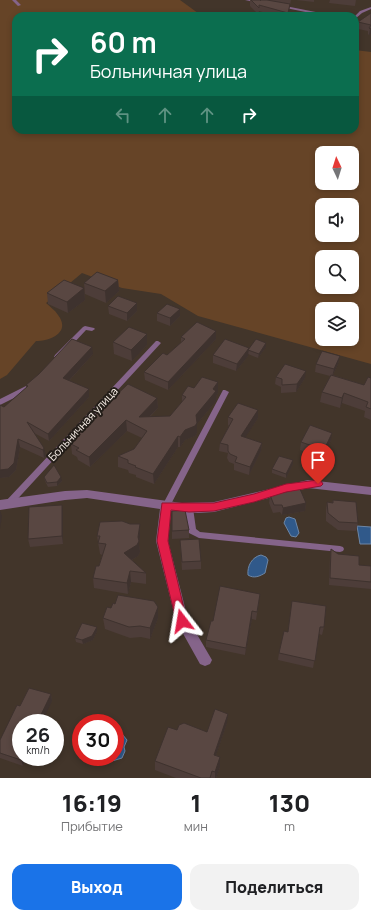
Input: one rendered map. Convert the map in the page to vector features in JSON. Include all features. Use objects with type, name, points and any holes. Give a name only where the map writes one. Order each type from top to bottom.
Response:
[{"type":"street","name":"Больничная улица","points":[[4,505],[85,494],[109,496],[166,506],[189,508],[214,507],[307,484],[371,491]]},
{"type":"street","points":[[166,506],[162,541],[182,621],[205,660]]},
{"type":"lane","points":[[14,0],[19,5]]},
{"type":"lane","points":[[248,0],[262,3]]},
{"type":"lane","points":[[275,6],[309,12]]},
{"type":"lane","points":[[359,14],[371,8]]},
{"type":"lane","points":[[50,364],[85,328],[92,329]]},
{"type":"lane","name":"Больничная улица","points":[[4,505],[158,343]]},
{"type":"lane","points":[[0,402],[32,385]]},
{"type":"lane","points":[[166,506],[225,392]]},
{"type":"lane","points":[[189,508],[192,531],[199,535],[340,549]]},
{"type":"shaded area","points":[[0,0],[180,0],[196,12],[12,12],[12,134],[359,134],[359,50],[371,52],[371,364],[198,316],[161,294],[122,288],[82,273],[46,303],[58,315],[62,326],[61,331],[48,339],[36,341],[7,375],[0,379]]},
{"type":"water","points":[[289,517],[295,519],[299,533],[296,537],[291,536],[284,523],[286,518]]},
{"type":"water","points":[[357,526],[371,527],[371,544],[360,544]]},
{"type":"water","points":[[261,555],[266,557],[268,560],[265,573],[255,577],[248,575],[248,568],[251,562]]},
{"type":"water","points":[[124,736],[127,740],[124,747]]},
{"type":"building","points":[[251,0],[267,0],[290,4],[288,12],[259,5],[259,8]]},
{"type":"building","points":[[371,13],[371,25],[359,21]]},
{"type":"building","points":[[97,272],[118,280],[105,291],[84,283]]},
{"type":"building","points":[[64,280],[84,288],[67,302],[47,293]]},
{"type":"building","points":[[118,296],[137,303],[127,313],[108,306]]},
{"type":"building","points":[[167,304],[180,309],[170,318],[157,313]]},
{"type":"building","points":[[197,322],[216,331],[168,382],[144,372],[163,353],[167,355],[185,339],[181,337]]},
{"type":"building","points":[[129,327],[147,334],[131,350],[113,342]]},
{"type":"building","points":[[72,339],[92,347],[63,378],[89,389],[48,434],[27,422],[44,448],[43,450],[18,439],[14,463],[8,469],[0,470],[0,405],[4,407],[28,386],[26,385],[39,374]]},
{"type":"building","points":[[225,339],[249,348],[237,364],[213,355]]},
{"type":"building","points":[[256,339],[266,343],[259,354],[248,350]]},
{"type":"building","points":[[322,351],[340,356],[334,369],[316,364]]},
{"type":"building","points":[[285,364],[306,371],[297,384],[282,385],[282,379],[276,377]]},
{"type":"building","points":[[331,375],[364,385],[368,377],[371,378],[371,409],[366,407],[368,402],[344,393],[342,398],[322,392]]},
{"type":"building","points":[[202,377],[218,382],[213,389],[216,391],[196,415],[197,423],[195,426],[185,430],[180,437],[178,436],[153,474],[135,467],[136,466],[128,463],[128,460],[118,456],[134,449],[147,431],[126,420],[89,457],[76,450],[79,448],[71,444],[76,439],[72,437],[128,384],[157,398],[139,417],[170,416],[186,397],[182,395],[188,386],[194,388]]},
{"type":"building","points":[[238,403],[258,410],[241,436],[262,443],[250,467],[235,462],[237,457],[230,454],[228,451],[228,445],[220,443],[233,419],[228,417]]},
{"type":"building","points":[[310,425],[332,433],[324,450],[301,442]]},
{"type":"building","points":[[279,456],[293,460],[286,474],[272,469]]},
{"type":"building","points":[[54,465],[61,477],[57,482],[47,483],[44,477]]},
{"type":"building","points":[[300,489],[306,503],[283,508],[282,505],[274,505],[270,495]]},
{"type":"building","points":[[333,500],[356,502],[358,523],[339,522],[328,513],[327,502],[333,503]]},
{"type":"building","points":[[62,505],[62,536],[28,539],[29,507]]},
{"type":"building","points":[[185,510],[189,530],[172,531],[172,511]]},
{"type":"building","points":[[122,521],[130,524],[140,524],[138,537],[139,541],[137,545],[124,553],[146,573],[130,571],[127,583],[93,578],[96,566],[99,566],[106,544],[98,543],[100,536],[97,536],[100,522]]},
{"type":"building","points":[[199,539],[201,561],[182,562],[180,540]]},
{"type":"building","points":[[331,549],[338,554],[359,556],[359,565],[371,566],[371,582],[330,578]]},
{"type":"building","points":[[220,586],[260,594],[257,612],[252,611],[246,648],[206,640],[211,621],[213,621]]},
{"type":"building","points":[[118,595],[154,601],[158,607],[150,628],[140,626],[129,627],[103,618],[107,607],[111,608],[113,603],[115,604]]},
{"type":"building","points":[[292,601],[326,606],[324,627],[320,627],[315,661],[279,653],[284,631],[288,632]]},
{"type":"building","points":[[82,623],[97,627],[92,636],[82,640],[75,638]]},
{"type":"building","points":[[29,688],[51,694],[41,714],[13,714],[17,705],[20,706]]},
{"type":"building","points":[[215,709],[228,714],[214,755],[220,757],[215,772],[212,771],[210,778],[201,778],[155,761],[168,727],[177,730],[179,725],[184,723],[207,732]]},
{"type":"building","points":[[12,715],[12,757],[0,753],[0,740]]},
{"type":"route","points":[[182,621],[162,541],[166,506],[189,508],[214,507],[254,498],[286,488],[307,484],[318,484]]}]
